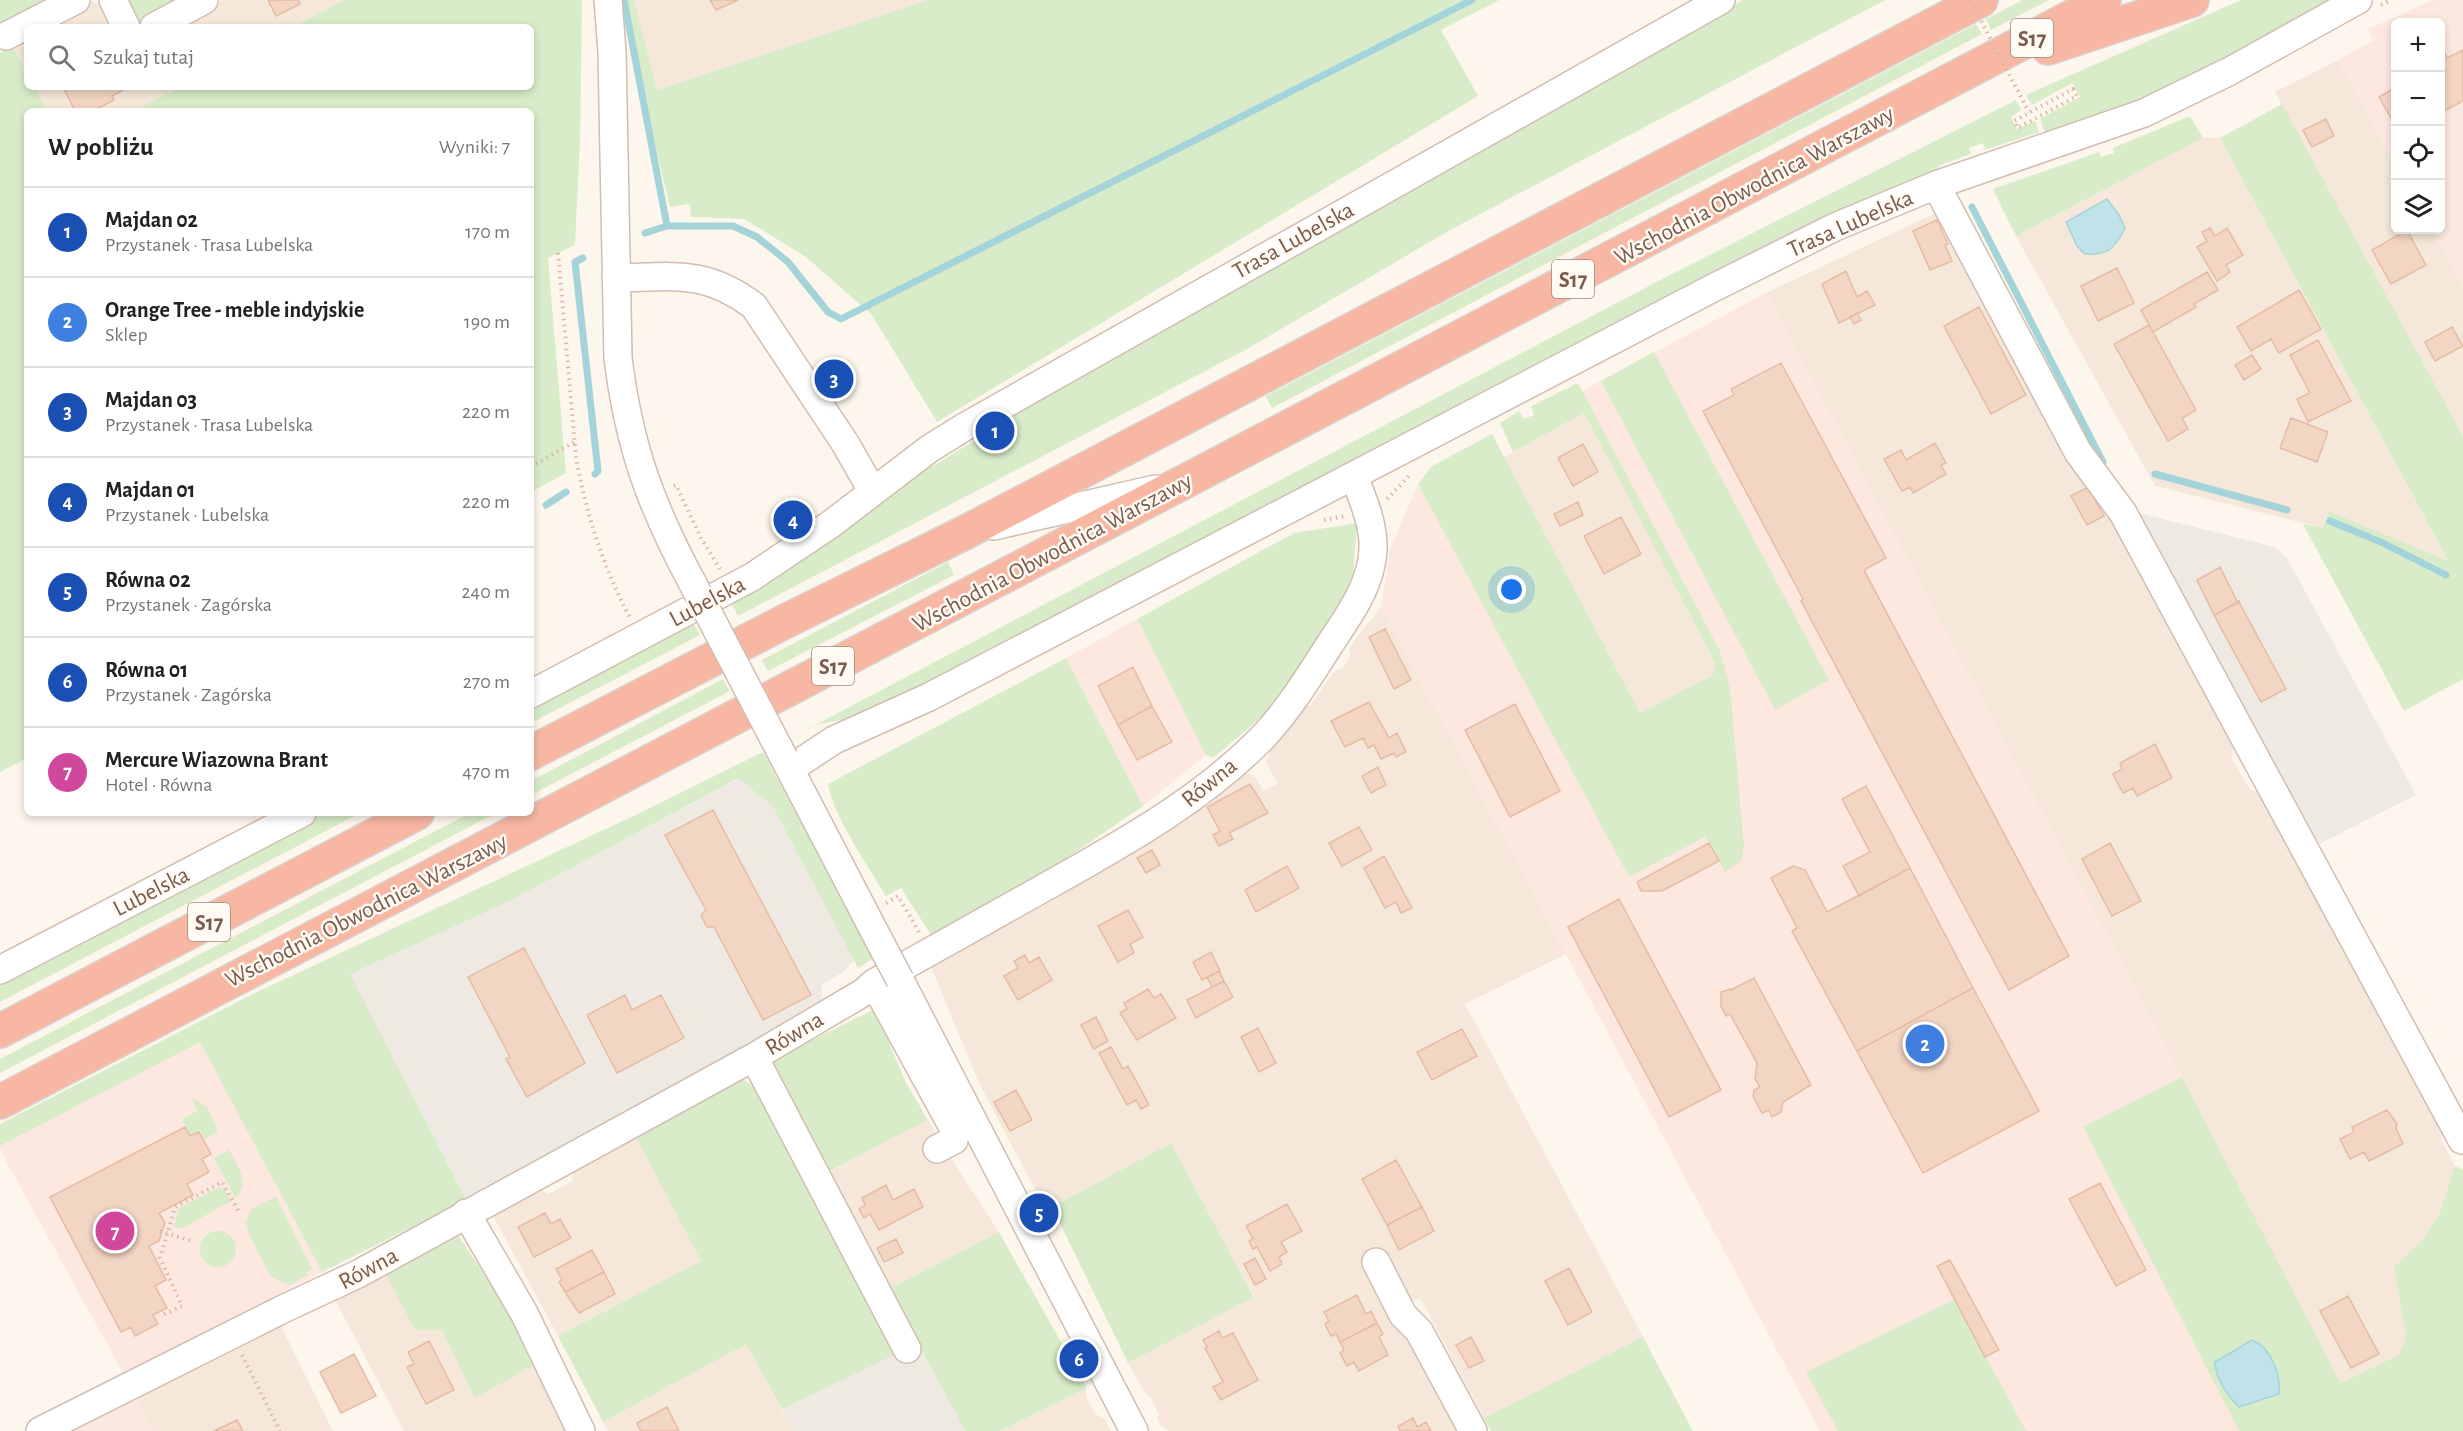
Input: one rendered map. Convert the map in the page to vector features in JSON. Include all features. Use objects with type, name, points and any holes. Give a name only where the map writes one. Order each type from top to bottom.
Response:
[{"type":"highway","name":"S17","points":[[534,751],[776,626],[966,532],[1981,0]]},
{"type":"highway","name":"Wschodnia Obwodnica Warszawy","points":[[0,1102],[2104,0]]},
{"type":"highway","points":[[1960,76],[2192,0]]},
{"type":"highway","name":"S17","points":[[0,1031],[411,816]]},
{"type":"street","points":[[29,24],[75,0]]},
{"type":"street","points":[[113,0],[125,24]]},
{"type":"street","points":[[160,24],[204,0]]},
{"type":"street","points":[[608,0],[612,52],[618,358],[623,401],[631,436],[656,509],[1134,1431]]},
{"type":"street","name":"Trasa Lubelska","points":[[873,492],[929,449],[966,426],[1720,0]]},
{"type":"street","name":"Trasa Lubelska","points":[[787,764],[929,697],[1744,272],[1835,227],[1936,185],[2144,112],[2368,3]]},
{"type":"street","points":[[6,36],[24,27]]},
{"type":"street","points":[[1936,185],[2078,452],[2129,523],[2462,1140]]},
{"type":"street","points":[[616,279],[700,279],[734,291],[753,306],[832,423],[873,492]]},
{"type":"street","name":"Równa","points":[[39,1431],[280,1310],[358,1274],[466,1213],[754,1058],[874,984],[1115,847],[1176,808],[1231,766],[1263,736],[1309,677],[1358,602],[1371,567],[1373,550],[1372,532],[1367,512],[1354,476]]},
{"type":"street","points":[[966,532],[1186,482]]},
{"type":"street","name":"Lubelska","points":[[534,692],[752,577],[831,524],[873,492]]},
{"type":"street","name":"Lubelska","points":[[0,970],[296,816]]},
{"type":"street","points":[[874,984],[956,1131],[954,1140],[938,1149]]},
{"type":"street","points":[[754,1058],[907,1349]]},
{"type":"street","points":[[466,1213],[524,1313],[580,1431]]},
{"type":"street","points":[[1376,1262],[1403,1315],[1419,1330],[1473,1431]]},
{"type":"path","points":[[1970,0],[2029,112]]},
{"type":"path","points":[[2368,3],[2391,0]]},
{"type":"path","points":[[2073,89],[2077,96],[2018,128],[2014,121],[2029,112],[2073,89]]},
{"type":"path","points":[[558,253],[574,442],[581,488],[594,537],[607,572],[639,637]]},
{"type":"path","points":[[534,465],[574,442]]},
{"type":"path","points":[[1317,521],[1357,516],[1378,509],[1419,467]]},
{"type":"path","points":[[670,487],[676,485],[701,538],[723,575]]},
{"type":"path","points":[[889,902],[898,896],[916,928]]},
{"type":"path","points":[[164,1314],[182,1306],[160,1258],[176,1207],[222,1182],[238,1212]]},
{"type":"path","points":[[160,1231],[192,1241]]},
{"type":"path","points":[[238,1349],[280,1431]]},
{"type":"shaded area","points":[[222,0],[344,0],[299,24],[178,24]]},
{"type":"shaded area","points":[[634,0],[928,0],[657,90]]},
{"type":"shaded area","points":[[2434,0],[2463,0],[2463,286],[2434,234],[2445,234],[2445,18],[2393,18]]},
{"type":"shaded area","points":[[90,1],[108,7],[116,24],[46,24]]},
{"type":"shaded area","points":[[2391,19],[2391,157],[2338,60],[2373,41],[2368,29]]},
{"type":"shaded area","points":[[24,36],[24,67],[11,42]]},
{"type":"shaded area","points":[[2338,60],[2391,157],[2391,234],[2434,234],[2463,286],[2463,436],[2275,92]]},
{"type":"shaded area","points":[[36,90],[173,90],[140,108],[46,108]]},
{"type":"shaded area","points":[[2203,138],[2220,138],[2448,562],[2330,511],[2323,528],[2155,486],[2016,236]]},
{"type":"shaded area","points":[[1938,212],[2106,502],[2236,742],[2231,758],[2250,789],[2265,795],[2444,1127],[2441,1139],[2455,1166],[2463,1170],[2463,1431],[2341,1384],[2158,1031],[1766,293]]},
{"type":"shaded area","points":[[1766,293],[2158,1031],[2367,1431],[1820,1431],[1381,607],[1390,549],[1418,484],[1629,876],[1640,713],[1713,675],[1715,662],[1574,395]]},
{"type":"shaded area","points":[[1584,413],[1716,662],[1713,675],[1640,713],[1504,457]]},
{"type":"shaded area","points":[[2135,512],[2275,547],[2287,558],[2416,795],[2315,846]]},
{"type":"shaded area","points":[[1381,607],[1566,954],[1465,1004],[1643,1337],[1484,1418],[1420,1298],[1407,1305],[1379,1249],[1364,1257],[1457,1431],[1169,1431],[1161,1426],[1151,1397],[1145,1393],[1128,1363],[1254,1296],[1171,1143],[1046,1210],[979,1083],[929,962],[1043,906],[1160,837],[1240,773],[1254,775],[1263,791],[1278,784],[1266,763],[1272,744],[1304,704],[1310,706],[1334,672],[1342,668],[1350,656],[1350,646]]},
{"type":"shaded area","points":[[1137,619],[1206,755],[1143,806],[1066,658]]},
{"type":"shaded area","points":[[740,778],[773,807],[854,960],[843,972],[822,985],[821,1004],[625,1115],[466,1200],[349,974],[510,901]]},
{"type":"shaded area","points":[[200,1041],[322,1272],[123,1373],[0,1150],[0,1146]]},
{"type":"shaded area","points":[[928,1120],[938,1137],[942,1159],[951,1158],[999,1232],[889,1289],[827,1173]]},
{"type":"shaded area","points":[[634,1133],[702,1261],[558,1336],[491,1212],[536,1188],[549,1194],[572,1181],[573,1168]]},
{"type":"shaded area","points":[[383,1269],[442,1330],[475,1397],[536,1364],[569,1431],[404,1431],[333,1296]]},
{"type":"shaded area","points":[[281,1326],[333,1431],[153,1431],[135,1397]]},
{"type":"shaded area","points":[[917,1342],[965,1431],[793,1431],[782,1409]]},
{"type":"shaded area","points":[[746,1343],[793,1431],[608,1431],[603,1422]]},
{"type":"shaded area","points":[[1087,1388],[1086,1396],[1095,1414],[1104,1418],[1111,1431],[1000,1431]]},
{"type":"shaded area","points":[[135,1397],[153,1431],[70,1431]]},
{"type":"green space","points":[[0,0],[56,0],[0,30]]},
{"type":"green space","points":[[123,0],[188,0],[144,24],[136,24]]},
{"type":"green space","points":[[344,0],[582,0],[580,141],[575,245],[548,258],[566,473],[534,490],[534,108],[140,108],[173,90],[534,90],[534,24],[299,24]]},
{"type":"green space","points":[[620,0],[634,0],[657,90],[928,0],[1499,0],[1441,30],[1478,96],[937,422],[872,315],[806,257],[744,219],[691,217],[690,204],[670,207]]},
{"type":"green space","points":[[1743,0],[1885,0],[1452,229],[1247,349],[738,616],[731,603],[929,461],[933,466],[982,436],[984,439],[1001,430],[999,425],[1028,408],[1026,403]]},
{"type":"green space","points":[[2023,0],[2049,0],[1991,30],[1986,19]]},
{"type":"green space","points":[[2241,0],[2334,0],[2179,83],[2046,135],[2040,119],[2080,97],[2072,83],[2032,105],[2026,95]]},
{"type":"green space","points":[[1976,24],[1982,34],[1272,408],[1266,396]]},
{"type":"green space","points":[[11,42],[24,67],[24,90],[36,90],[46,108],[24,108],[24,760],[0,772],[0,53]]},
{"type":"green space","points":[[2016,100],[2021,110],[2011,117],[2017,129],[2035,121],[2039,132],[1985,150],[1983,143],[1969,148],[1971,154],[1938,166],[1940,173],[1308,488],[922,685],[852,718],[819,724],[798,734],[1666,277]]},
{"type":"green space","points":[[2282,104],[2463,436],[2463,679],[2404,711],[2303,524],[2323,528],[2329,511],[2448,561],[2220,138]]},
{"type":"green space","points":[[2190,116],[2203,138],[2016,236],[1993,189],[2099,152],[2101,157],[2114,153],[2113,148]]},
{"type":"green space","points":[[1654,352],[1829,680],[1775,710],[1601,381]]},
{"type":"green space","points":[[1578,383],[1720,651],[1730,688],[1744,846],[1742,860],[1725,872],[1705,837],[1629,877],[1418,484],[1432,466],[1492,434],[1640,713],[1713,675],[1715,662],[1584,413],[1513,452],[1500,423],[1519,411],[1524,419],[1534,415],[1531,406]]},
{"type":"green space","points":[[1357,523],[1353,579],[1313,649],[1270,710],[1213,758],[1206,755],[1137,619],[1294,533]]},
{"type":"green space","points":[[948,562],[954,575],[768,671],[762,660]]},
{"type":"green space","points":[[692,621],[700,635],[534,721],[534,703]]},
{"type":"green space","points":[[1066,658],[1143,806],[1033,881],[931,935],[901,888],[886,896],[844,826],[828,784]]},
{"type":"green space","points":[[723,679],[730,691],[534,793],[534,779]]},
{"type":"green space","points":[[763,752],[874,958],[858,968],[773,807],[739,778],[510,901],[350,974],[466,1200],[322,1272],[200,1042],[0,1146],[0,1124],[253,994],[644,811]]},
{"type":"green space","points":[[318,816],[354,816],[0,1002],[0,982]]},
{"type":"green space","points":[[464,816],[490,816],[0,1073],[0,1059]]},
{"type":"green space","points":[[875,1009],[905,1081],[928,1120],[826,1173],[768,1062]]},
{"type":"green space","points":[[2182,1077],[2341,1383],[2399,1355],[2406,1337],[2394,1267],[2421,1242],[2440,1213],[2455,1166],[2463,1170],[2463,1431],[2239,1431],[2083,1127]]},
{"type":"green space","points":[[739,1078],[761,1089],[902,1351],[782,1409],[746,1344],[603,1422],[558,1336],[701,1261],[634,1133]]},
{"type":"green space","points":[[192,1098],[207,1107],[217,1128],[217,1132],[204,1139],[200,1130],[190,1135],[182,1119],[197,1111]]},
{"type":"green space","points":[[1171,1143],[1254,1297],[1128,1363],[1052,1207]]},
{"type":"green space","points":[[229,1150],[243,1181],[240,1193],[235,1198],[214,1158]]},
{"type":"green space","points":[[220,1187],[225,1189],[231,1201],[181,1229],[174,1226],[179,1208]]},
{"type":"green space","points":[[276,1196],[312,1269],[307,1272],[308,1275],[289,1285],[271,1277],[249,1235],[246,1223],[250,1210]]},
{"type":"green space","points":[[218,1231],[230,1237],[236,1249],[230,1261],[218,1267],[206,1261],[200,1249],[206,1237]]},
{"type":"green space","points":[[455,1231],[497,1293],[536,1364],[475,1398],[442,1330],[415,1330],[383,1269]]},
{"type":"green space","points":[[999,1232],[1087,1388],[1000,1431],[965,1431],[889,1289]]},
{"type":"green space","points":[[1955,1299],[2026,1431],[1838,1431],[1806,1372]]},
{"type":"green space","points":[[1643,1337],[1693,1431],[1491,1431],[1484,1418]]},
{"type":"water","points":[[2107,199],[2125,228],[2118,241],[2110,249],[2100,254],[2085,254],[2077,246],[2066,222]]},
{"type":"water","points":[[2252,1340],[2265,1349],[2273,1362],[2279,1394],[2239,1407],[2223,1386],[2217,1374],[2215,1362]]},
{"type":"building","points":[[268,0],[298,0],[300,4],[276,16]]},
{"type":"building","points":[[710,0],[738,0],[716,10]]},
{"type":"building","points":[[2463,50],[2463,101],[2445,110],[2445,55],[2447,58]]},
{"type":"building","points":[[64,90],[123,90],[112,96],[114,100],[99,108],[74,108]]},
{"type":"building","points":[[2391,90],[2391,118],[2379,97]]},
{"type":"building","points":[[2326,119],[2334,136],[2312,147],[2303,130]]},
{"type":"building","points":[[1937,220],[1948,244],[1945,245],[1952,261],[1930,270],[1913,231]]},
{"type":"building","points":[[2210,228],[2215,236],[2227,228],[2243,255],[2226,265],[2230,272],[2217,281],[2197,247],[2207,241],[2202,232]]},
{"type":"building","points":[[2400,234],[2409,234],[2426,265],[2391,284],[2372,250]]},
{"type":"building","points":[[2117,268],[2134,303],[2098,321],[2081,286]]},
{"type":"building","points":[[1846,271],[1857,297],[1867,291],[1875,305],[1839,323],[1822,284]]},
{"type":"building","points":[[2207,272],[2218,290],[2194,304],[2196,307],[2153,332],[2141,310]]},
{"type":"building","points":[[2299,290],[2321,329],[2279,353],[2271,339],[2251,351],[2237,327]]},
{"type":"building","points":[[1979,307],[2026,395],[1991,414],[1944,326]]},
{"type":"building","points":[[1857,313],[1861,320],[1854,324],[1850,317]]},
{"type":"building","points":[[2149,325],[2196,410],[2182,418],[2188,429],[2168,441],[2114,344]]},
{"type":"building","points":[[2452,327],[2463,346],[2435,361],[2425,342]]},
{"type":"building","points":[[2318,340],[2351,401],[2308,422],[2297,399],[2310,393],[2290,355]]},
{"type":"building","points":[[2252,355],[2261,369],[2244,380],[2235,365]]},
{"type":"building","points":[[1781,363],[1886,558],[1864,570],[2069,956],[2009,990],[1801,601],[1803,599],[1703,411],[1734,395],[1731,389]]},
{"type":"building","points":[[2291,418],[2328,432],[2317,462],[2280,448]]},
{"type":"building","points":[[1935,443],[1946,463],[1941,465],[1946,474],[1913,493],[1910,487],[1902,491],[1884,459],[1901,450],[1906,460]]},
{"type":"building","points":[[1583,444],[1598,472],[1573,486],[1558,458]]},
{"type":"building","points":[[2088,487],[2104,516],[2087,525],[2071,496]]},
{"type":"building","points":[[1578,502],[1583,515],[1560,526],[1554,514]]},
{"type":"building","points":[[1621,517],[1641,554],[1604,574],[1584,536]]},
{"type":"building","points":[[2220,567],[2237,601],[2240,601],[2214,615],[2197,580]]},
{"type":"building","points":[[2239,602],[2286,689],[2261,702],[2214,615]]},
{"type":"building","points":[[1385,629],[1411,680],[1394,689],[1369,637]]},
{"type":"building","points":[[1133,667],[1152,706],[1118,725],[1098,686]]},
{"type":"building","points":[[1369,702],[1389,738],[1397,733],[1406,752],[1396,757],[1394,753],[1381,759],[1374,745],[1368,748],[1363,738],[1345,747],[1331,721]]},
{"type":"building","points":[[1515,704],[1560,791],[1510,817],[1465,730]]},
{"type":"building","points":[[1152,706],[1172,742],[1137,760],[1118,725]]},
{"type":"building","points":[[2155,744],[2172,778],[2137,796],[2133,788],[2123,793],[2113,774],[2122,769],[2120,763]]},
{"type":"building","points":[[1378,767],[1386,785],[1371,793],[1362,776]]},
{"type":"building","points":[[1250,784],[1268,813],[1229,833],[1233,839],[1219,846],[1213,835],[1220,831],[1207,807]]},
{"type":"building","points":[[1866,786],[1910,868],[1859,896],[1843,866],[1870,852],[1842,799]]},
{"type":"building","points":[[713,810],[811,995],[763,1020],[714,927],[707,927],[701,915],[706,910],[665,835]]},
{"type":"building","points":[[1359,827],[1372,850],[1342,866],[1329,843]]},
{"type":"building","points":[[1709,843],[1719,861],[1662,891],[1641,891],[1637,882]]},
{"type":"building","points":[[2110,843],[2141,901],[2112,916],[2082,859]]},
{"type":"building","points":[[1152,850],[1160,865],[1146,873],[1137,858]]},
{"type":"building","points":[[1384,856],[1412,908],[1401,913],[1396,902],[1385,908],[1364,868]]},
{"type":"building","points":[[1287,866],[1299,888],[1256,912],[1245,890]]},
{"type":"building","points":[[1793,866],[1805,870],[1827,912],[1910,868],[1973,988],[1857,1051],[1792,931],[1797,928],[1771,878]]},
{"type":"building","points":[[1619,899],[1721,1090],[1669,1117],[1568,927]]},
{"type":"building","points":[[1128,910],[1143,937],[1130,944],[1134,953],[1118,962],[1098,926]]},
{"type":"building","points":[[524,948],[585,1063],[527,1097],[506,1059],[510,1057],[468,977]]},
{"type":"building","points":[[1211,952],[1220,971],[1202,980],[1193,962]]},
{"type":"building","points":[[1025,955],[1029,963],[1039,957],[1052,980],[1018,1000],[1004,976],[1018,968],[1014,961]]},
{"type":"building","points":[[1219,971],[1224,981],[1212,987],[1207,977]]},
{"type":"building","points":[[1754,978],[1811,1085],[1783,1102],[1781,1112],[1772,1117],[1769,1110],[1762,1113],[1753,1096],[1754,1090],[1760,1087],[1755,1079],[1757,1063],[1730,1014],[1726,1016],[1721,1006],[1721,992],[1731,990]]},
{"type":"building","points":[[1224,981],[1233,997],[1196,1018],[1187,1000]]},
{"type":"building","points":[[1973,988],[2039,1111],[1923,1173],[1857,1051]]},
{"type":"building","points":[[1148,989],[1154,998],[1161,994],[1176,1018],[1137,1040],[1120,1013],[1127,1009],[1124,1003]]},
{"type":"building","points":[[625,995],[632,1010],[661,995],[684,1038],[617,1073],[587,1015]]},
{"type":"building","points":[[1096,1017],[1108,1041],[1094,1049],[1081,1025]]},
{"type":"building","points":[[1258,1028],[1276,1063],[1259,1072],[1241,1037]]},
{"type":"building","points":[[1462,1029],[1477,1056],[1432,1080],[1417,1052]]},
{"type":"building","points":[[1111,1047],[1123,1069],[1128,1066],[1149,1105],[1141,1109],[1136,1100],[1127,1105],[1099,1053]]},
{"type":"building","points":[[1016,1090],[1032,1120],[1010,1131],[994,1102]]},
{"type":"building","points":[[2387,1110],[2397,1124],[2396,1128],[2403,1144],[2369,1161],[2364,1152],[2350,1159],[2340,1139],[2354,1132],[2352,1127]]},
{"type":"building","points":[[185,1127],[190,1136],[199,1132],[211,1154],[202,1159],[209,1172],[187,1184],[193,1195],[159,1213],[165,1223],[159,1241],[149,1246],[166,1280],[155,1286],[167,1308],[153,1315],[158,1324],[135,1336],[131,1327],[121,1332],[50,1197]]},
{"type":"building","points":[[1396,1160],[1422,1207],[1387,1225],[1362,1179]]},
{"type":"building","points":[[2100,1183],[2146,1270],[2116,1286],[2069,1199]]},
{"type":"building","points":[[886,1185],[893,1200],[914,1189],[923,1207],[879,1230],[870,1214],[864,1218],[859,1209],[865,1205],[862,1198]]},
{"type":"building","points":[[1287,1204],[1302,1231],[1281,1242],[1287,1252],[1279,1257],[1282,1264],[1270,1271],[1257,1247],[1253,1249],[1249,1241],[1253,1239],[1246,1226]]},
{"type":"building","points":[[1422,1207],[1434,1231],[1399,1250],[1387,1225]]},
{"type":"building","points":[[545,1213],[551,1224],[560,1219],[571,1238],[534,1257],[518,1227]]},
{"type":"building","points":[[896,1239],[903,1253],[884,1262],[877,1248]]},
{"type":"building","points":[[592,1250],[604,1272],[565,1292],[559,1282],[562,1280],[556,1269]]},
{"type":"building","points":[[1255,1258],[1266,1279],[1255,1285],[1244,1264]]},
{"type":"building","points":[[1950,1260],[1999,1350],[1985,1357],[1937,1266]]},
{"type":"building","points":[[1569,1268],[1592,1312],[1568,1325],[1545,1281]]},
{"type":"building","points":[[604,1272],[615,1294],[579,1313],[565,1292]]},
{"type":"building","points":[[1357,1295],[1366,1314],[1371,1311],[1377,1323],[1340,1342],[1336,1334],[1331,1336],[1325,1324],[1329,1321],[1324,1312]]},
{"type":"building","points":[[2348,1296],[2379,1354],[2351,1368],[2320,1311]]},
{"type":"building","points":[[1377,1323],[1383,1334],[1379,1337],[1388,1355],[1359,1371],[1354,1362],[1347,1366],[1340,1353],[1344,1350],[1340,1342]]},
{"type":"building","points":[[1219,1331],[1222,1338],[1233,1333],[1258,1380],[1221,1400],[1213,1387],[1223,1382],[1203,1340]]},
{"type":"building","points":[[1471,1337],[1484,1361],[1469,1368],[1456,1345]]},
{"type":"building","points":[[429,1341],[454,1390],[426,1404],[407,1367],[414,1364],[408,1352]]},
{"type":"building","points":[[354,1354],[376,1396],[341,1413],[320,1372]]},
{"type":"building","points":[[667,1407],[679,1431],[641,1431],[637,1423]]},
{"type":"building","points":[[1413,1418],[1417,1427],[1426,1422],[1431,1431],[1400,1431],[1398,1426]]},
{"type":"building","points":[[237,1420],[243,1431],[214,1431]]},
{"type":"waterway","points":[[624,0],[667,226],[645,233]]},
{"type":"waterway","points":[[667,226],[733,226],[757,237],[788,262],[828,312],[841,319],[1472,0]]},
{"type":"waterway","points":[[1972,207],[2103,462]]},
{"type":"waterway","points":[[583,258],[575,262],[598,471],[595,474]]},
{"type":"waterway","points":[[2155,474],[2287,510]]},
{"type":"waterway","points":[[546,505],[566,492]]},
{"type":"waterway","points":[[2330,521],[2383,543],[2446,575]]},
{"type":"place","name":"Majdan 03","points":[[834,379]]},
{"type":"place","name":"Majdan 02","points":[[995,431]]},
{"type":"place","name":"Majdan 01","points":[[793,520]]},
{"type":"place","name":"Orange Tree - meble indyjskie","points":[[1925,1044]]},
{"type":"place","name":"Równa 02","points":[[1039,1213]]},
{"type":"place","name":"Mercure Wiazowna Brant","points":[[115,1231]]},
{"type":"place","name":"Równa 01","points":[[1079,1359]]}]
